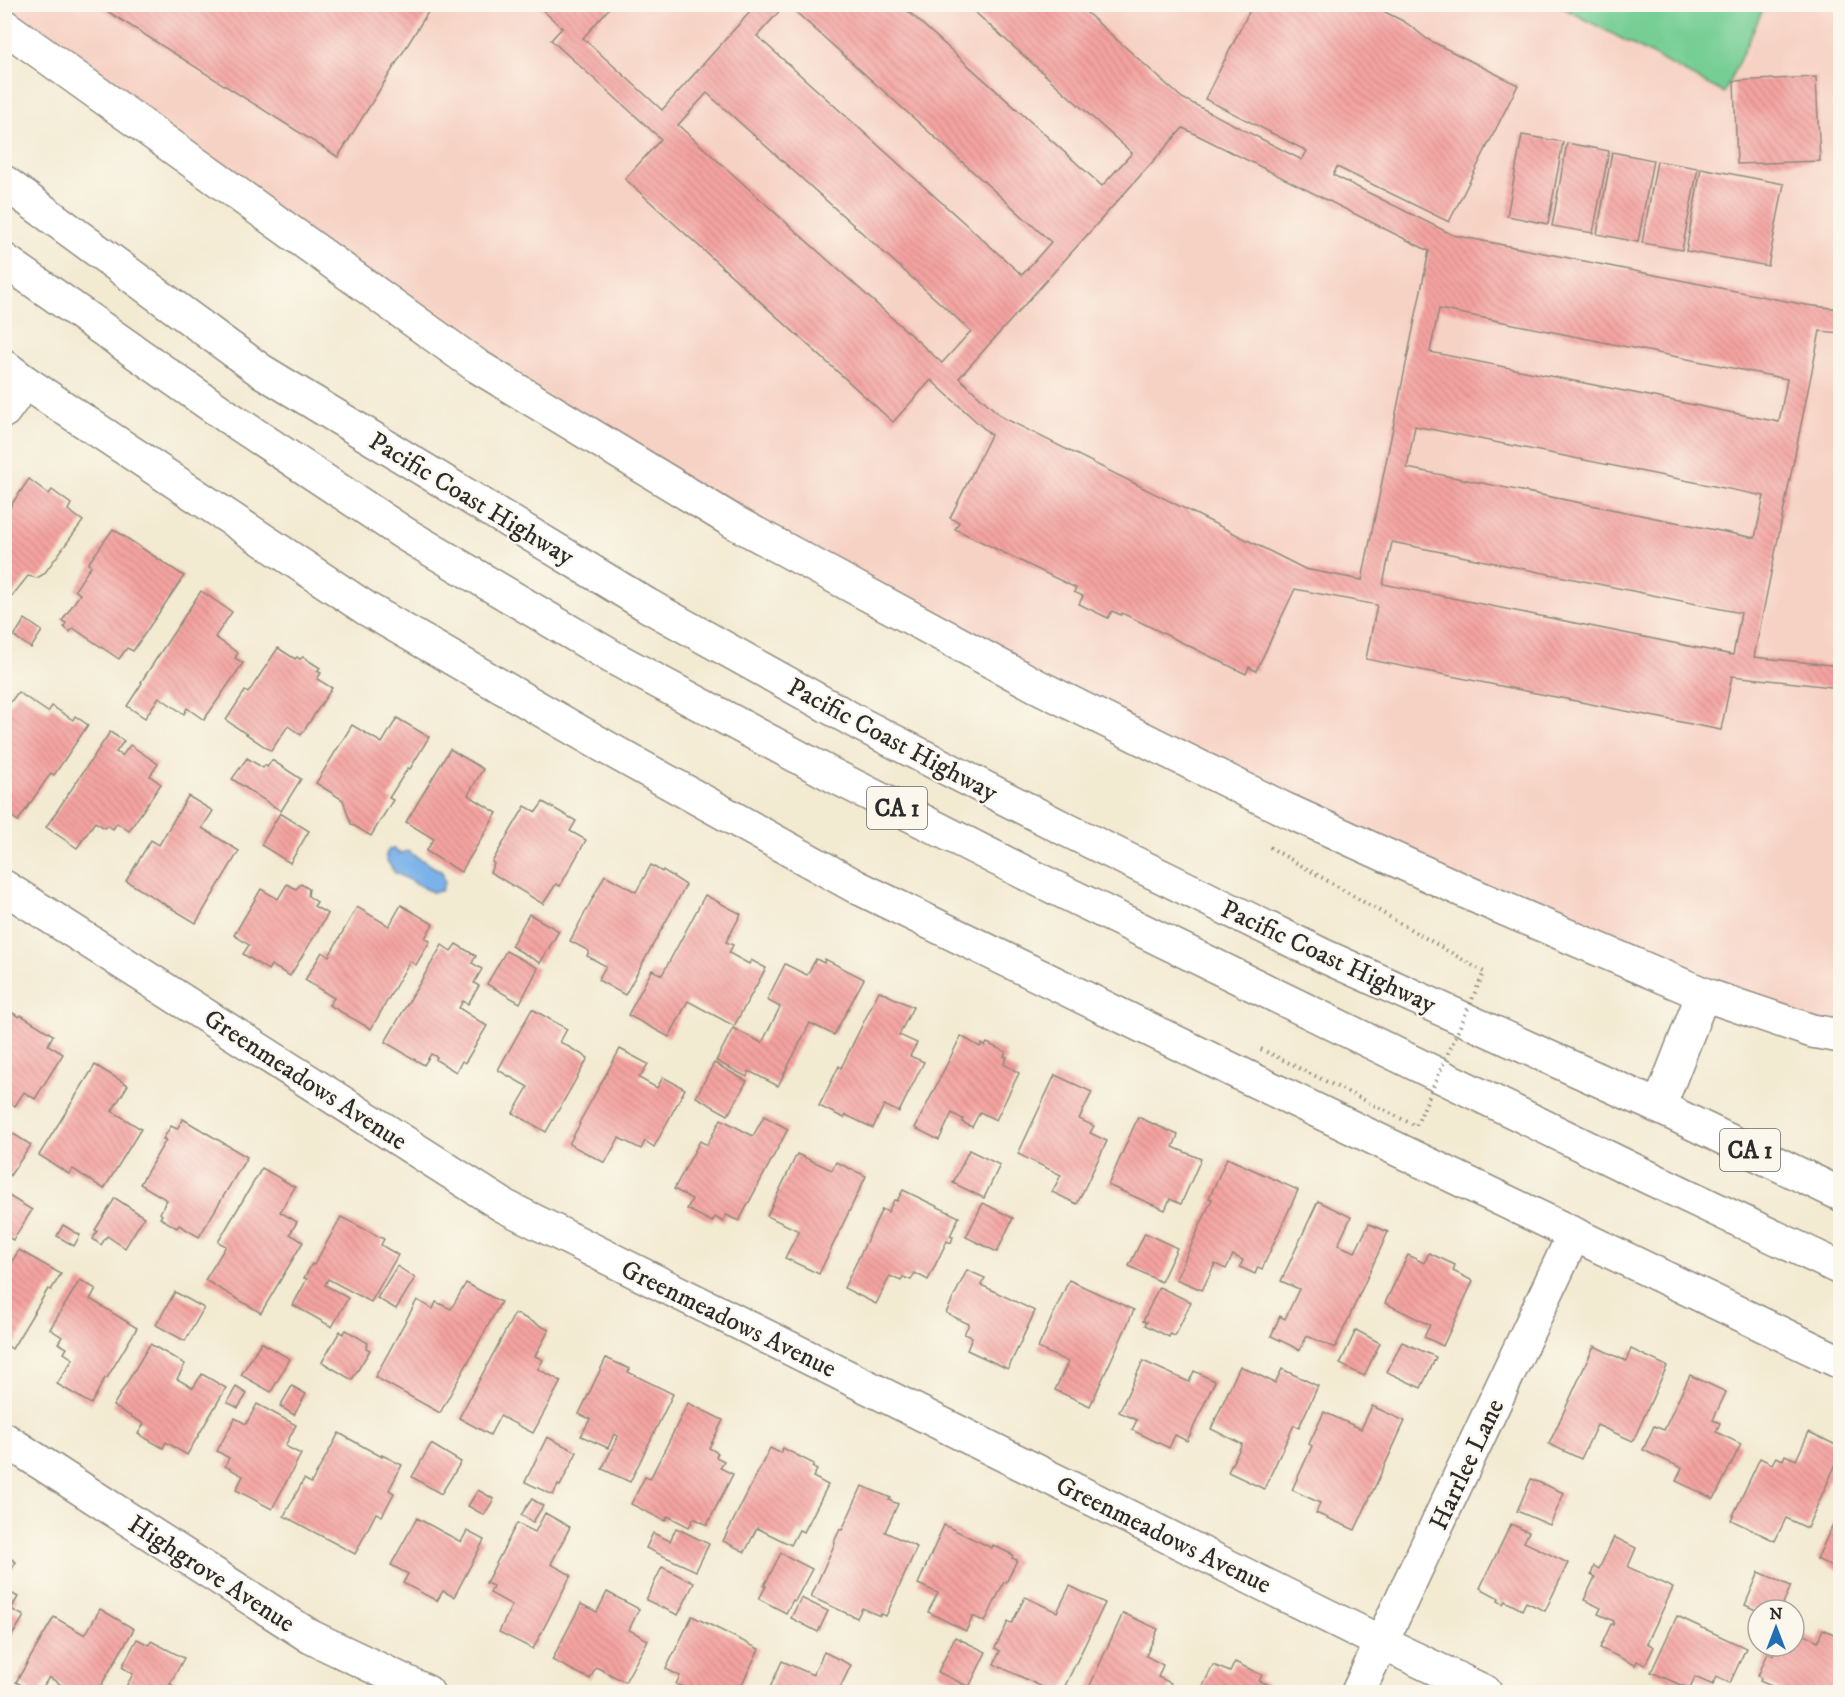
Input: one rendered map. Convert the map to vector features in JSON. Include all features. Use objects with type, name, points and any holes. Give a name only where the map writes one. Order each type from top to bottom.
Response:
[{"type":"main road","points":[[4,26],[477,366],[734,522],[1037,686],[1284,809],[1484,900],[1703,994],[1812,1031],[1840,1036]]},
{"type":"main road","name":"Pacific Coast Highway","points":[[4,182],[260,370],[647,605],[862,725],[1063,828],[1324,956],[1659,1107],[1840,1194]]},
{"type":"main road","name":"CA 1","points":[[4,260],[228,417],[385,521],[614,658],[834,776],[1037,879],[1620,1164],[1840,1268]]},
{"type":"main road","points":[[4,411],[15,374],[367,609],[609,750],[845,880],[1840,1362]]},
{"type":"main road","name":"Greenmeadows Avenue","points":[[4,887],[504,1206],[1382,1643],[1485,1692]]},
{"type":"main road","points":[[1659,1107],[1703,994]]},
{"type":"main road","name":"Harrlee Lane","points":[[1358,1692],[1574,1234]]},
{"type":"main road","name":"Highgrove Avenue","points":[[4,1439],[310,1637],[427,1692]]},
{"type":"path","points":[[1261,1049],[1416,1126],[1484,972],[1266,845]]},
{"type":"shaded area","points":[[5,4],[1840,5],[1840,1031],[1703,994],[1284,809],[734,522],[5,26]]},
{"type":"green space","points":[[1765,4],[1724,93],[1558,5]]},
{"type":"water","points":[[390,849],[400,854],[407,851],[442,872],[445,882],[441,891],[432,892],[394,872],[386,858]]},
{"type":"building","points":[[96,4],[433,4],[338,157]]},
{"type":"building","points":[[536,4],[613,4],[583,38],[662,110],[757,4],[786,4],[757,36],[1022,275],[1051,242],[787,4],[900,4],[1102,186],[1132,153],[966,4],[1077,4],[1182,98],[1302,160],[1307,151],[1205,99],[1253,4],[1364,4],[1403,21],[1427,39],[1518,85],[1449,222],[1337,167],[1333,175],[1453,235],[1806,305],[1840,309],[1840,333],[1820,331],[1754,657],[1840,666],[1840,688],[1732,676],[1721,730],[1366,659],[1377,605],[1295,589],[1256,671],[1249,667],[1246,674],[1122,613],[1121,615],[1112,611],[1108,618],[1079,604],[1083,596],[1074,592],[1076,588],[955,529],[959,522],[950,518],[991,435],[931,380],[893,422],[625,179],[661,139],[551,40],[562,28]],"holes":[[[707,93],[971,331],[942,363],[678,125]],[[1183,128],[1429,251],[1362,580],[1305,569],[1002,417],[959,378]],[[1439,309],[1787,379],[1779,422],[1430,352]],[[1415,426],[1764,496],[1755,538],[1407,468]],[[1392,542],[1741,613],[1733,655],[1383,584]]]},
{"type":"building","points":[[1816,77],[1820,161],[1737,164],[1734,81]]},
{"type":"building","points":[[1522,135],[1563,142],[1548,224],[1507,216]]},
{"type":"building","points":[[1567,143],[1609,151],[1593,233],[1552,226]]},
{"type":"building","points":[[1612,152],[1653,160],[1638,242],[1597,234]]},
{"type":"building","points":[[1657,161],[1698,168],[1682,250],[1642,243]]},
{"type":"building","points":[[1701,168],[1784,184],[1768,266],[1686,251]]},
{"type":"building","points":[[29,479],[49,494],[52,490],[71,504],[68,510],[83,521],[44,574],[37,578],[28,576],[4,606],[4,509],[7,511]]},
{"type":"building","points":[[113,529],[184,576],[133,651],[127,648],[119,659],[73,628],[70,632],[64,627],[66,623],[62,621],[80,594],[75,590],[91,566],[88,564]]},
{"type":"building","points":[[201,591],[232,612],[215,637],[238,653],[235,658],[243,663],[204,720],[187,708],[184,714],[159,697],[145,718],[127,706]]},
{"type":"building","points":[[25,619],[42,631],[31,648],[14,636]]},
{"type":"building","points":[[278,648],[295,659],[303,657],[320,668],[317,671],[321,673],[317,679],[332,688],[301,735],[288,726],[271,751],[226,720],[245,691],[248,693]]},
{"type":"building","points":[[18,692],[48,712],[52,706],[73,720],[75,716],[88,725],[54,775],[51,773],[18,821],[4,811],[4,771],[7,767],[4,765],[4,711]]},
{"type":"building","points":[[397,718],[429,737],[389,798],[393,800],[371,836],[351,824],[343,800],[316,783],[352,725],[382,743]]},
{"type":"building","points":[[110,732],[124,741],[116,752],[122,756],[130,745],[158,764],[150,776],[161,784],[129,831],[117,823],[113,829],[107,825],[105,828],[95,822],[77,848],[46,827]]},
{"type":"building","points":[[450,749],[483,769],[468,795],[497,813],[461,872],[426,851],[434,839],[406,822]]},
{"type":"building","points":[[247,758],[263,768],[265,765],[267,767],[272,760],[301,779],[281,811],[232,779]]},
{"type":"building","points":[[188,796],[213,811],[202,828],[239,851],[196,923],[126,881],[151,840],[159,845]]},
{"type":"building","points":[[543,802],[576,821],[570,831],[586,840],[560,886],[556,884],[543,904],[490,872],[494,864],[492,862],[525,806],[536,812]]},
{"type":"building","points":[[280,813],[309,831],[290,863],[261,845]]},
{"type":"building","points":[[651,865],[686,885],[625,995],[598,980],[606,966],[587,956],[589,951],[570,941],[605,875],[636,892]]},
{"type":"building","points":[[287,884],[296,889],[301,884],[309,889],[308,896],[317,902],[314,906],[328,914],[290,976],[271,965],[268,970],[243,954],[249,945],[234,935],[261,889],[278,899]]},
{"type":"building","points":[[705,895],[741,914],[726,942],[733,945],[729,953],[749,964],[751,960],[766,968],[734,1026],[688,1001],[669,1037],[628,1015],[652,970],[662,975]]},
{"type":"building","points":[[401,905],[433,924],[425,938],[430,941],[416,965],[410,961],[371,1029],[329,1005],[334,998],[305,980],[322,952],[329,956],[357,907],[389,926]]},
{"type":"building","points":[[529,914],[559,931],[540,963],[511,946]]},
{"type":"building","points":[[456,944],[476,956],[472,963],[482,969],[474,983],[479,986],[468,1004],[463,1001],[459,1008],[487,1026],[465,1063],[462,1061],[456,1072],[436,1060],[437,1057],[431,1054],[424,1065],[385,1042],[442,945],[451,951]]},
{"type":"building","points":[[506,951],[538,968],[520,1003],[487,984]]},
{"type":"building","points":[[816,959],[824,963],[825,959],[864,979],[834,1035],[810,1023],[778,1086],[749,1071],[747,1077],[716,1061],[733,1028],[762,1043],[780,1007],[767,1000],[785,964],[807,975]]},
{"type":"building","points":[[879,991],[913,1007],[899,1035],[917,1043],[910,1056],[924,1062],[899,1112],[884,1105],[873,1128],[846,1115],[844,1118],[819,1106],[839,1066],[841,1068]]},
{"type":"building","points":[[532,1009],[567,1029],[560,1042],[588,1058],[546,1132],[513,1113],[528,1087],[498,1070]]},
{"type":"building","points":[[8,1010],[19,1017],[21,1015],[53,1035],[48,1045],[63,1054],[35,1099],[24,1092],[15,1106],[4,1100],[4,1016]]},
{"type":"building","points":[[961,1036],[980,1047],[987,1043],[1006,1052],[1004,1056],[1007,1057],[1004,1064],[1019,1073],[996,1120],[980,1112],[972,1127],[952,1113],[939,1140],[915,1128]]},
{"type":"building","points":[[620,1049],[648,1064],[639,1078],[657,1088],[663,1077],[685,1089],[654,1147],[645,1141],[641,1149],[619,1138],[605,1163],[569,1144]]},
{"type":"building","points":[[714,1063],[747,1081],[728,1115],[696,1097]]},
{"type":"building","points":[[95,1065],[128,1085],[112,1111],[141,1129],[104,1189],[73,1169],[69,1174],[39,1155]]},
{"type":"building","points":[[1055,1075],[1092,1092],[1079,1119],[1094,1126],[1090,1133],[1107,1141],[1077,1204],[1052,1192],[1061,1175],[1018,1154]]},
{"type":"building","points":[[764,1116],[788,1129],[739,1221],[726,1215],[723,1222],[715,1217],[712,1222],[687,1209],[692,1199],[674,1189],[700,1141],[707,1145],[721,1119],[753,1136]]},
{"type":"building","points":[[1138,1117],[1178,1135],[1173,1147],[1201,1159],[1181,1204],[1170,1199],[1165,1210],[1108,1185]]},
{"type":"building","points":[[183,1119],[247,1157],[199,1237],[179,1225],[177,1228],[160,1218],[162,1215],[160,1213],[167,1200],[140,1184],[166,1140],[163,1139],[171,1126],[177,1129]]},
{"type":"building","points":[[4,1128],[31,1145],[9,1177],[4,1174]]},
{"type":"building","points":[[969,1150],[1000,1165],[984,1198],[953,1183]]},
{"type":"building","points":[[797,1154],[832,1170],[836,1162],[866,1176],[819,1274],[785,1258],[799,1231],[767,1216]]},
{"type":"building","points":[[1227,1158],[1298,1190],[1262,1269],[1258,1267],[1255,1274],[1240,1267],[1243,1260],[1233,1255],[1226,1269],[1215,1264],[1202,1290],[1176,1279],[1212,1199],[1209,1198]]},
{"type":"building","points":[[262,1168],[295,1187],[280,1212],[297,1222],[290,1234],[303,1242],[261,1313],[205,1280],[226,1246],[218,1242]]},
{"type":"building","points":[[903,1190],[959,1217],[950,1236],[953,1237],[951,1243],[947,1241],[928,1280],[915,1273],[911,1280],[903,1277],[901,1281],[890,1276],[876,1304],[844,1288],[882,1209],[888,1212],[894,1200],[897,1201]]},
{"type":"building","points":[[4,1193],[32,1210],[13,1240],[4,1235]]},
{"type":"building","points":[[115,1198],[144,1217],[125,1248],[107,1236],[101,1245],[93,1239],[97,1231],[95,1230]]},
{"type":"building","points":[[1318,1201],[1351,1217],[1338,1245],[1355,1252],[1369,1224],[1388,1232],[1335,1348],[1307,1336],[1300,1350],[1271,1336],[1280,1316],[1285,1319],[1299,1289],[1281,1281]]},
{"type":"building","points":[[983,1203],[1013,1218],[997,1252],[966,1237]]},
{"type":"building","points":[[341,1217],[384,1239],[381,1245],[398,1255],[371,1302],[328,1279],[325,1285],[348,1298],[332,1327],[293,1305],[307,1279],[304,1278],[312,1264],[314,1265]]},
{"type":"building","points":[[63,1225],[80,1235],[74,1246],[57,1236]]},
{"type":"building","points":[[1145,1233],[1177,1248],[1161,1282],[1129,1266]]},
{"type":"building","points":[[19,1250],[61,1274],[51,1290],[48,1289],[12,1349],[5,1344],[5,1263],[9,1266]]},
{"type":"building","points":[[1429,1253],[1455,1265],[1453,1271],[1473,1281],[1443,1346],[1424,1337],[1430,1325],[1385,1303],[1408,1255],[1424,1263]]},
{"type":"building","points":[[397,1266],[415,1278],[396,1309],[377,1298]]},
{"type":"building","points":[[967,1270],[985,1278],[981,1285],[1035,1311],[1008,1369],[967,1350],[972,1337],[964,1334],[969,1324],[946,1313]]},
{"type":"building","points":[[80,1280],[96,1289],[90,1299],[137,1328],[91,1404],[57,1384],[73,1359],[64,1353],[67,1348],[58,1343],[62,1337],[50,1329]]},
{"type":"building","points":[[1069,1280],[1134,1310],[1090,1406],[1055,1390],[1068,1362],[1038,1348]]},
{"type":"building","points":[[466,1283],[501,1302],[440,1413],[375,1377],[417,1300],[433,1309],[436,1302],[451,1309]]},
{"type":"building","points":[[1159,1287],[1191,1302],[1175,1336],[1170,1334],[1169,1337],[1145,1325],[1147,1322],[1143,1321]]},
{"type":"building","points":[[175,1292],[204,1308],[185,1341],[156,1325]]},
{"type":"building","points":[[515,1313],[549,1330],[535,1356],[543,1360],[538,1369],[561,1381],[533,1433],[500,1416],[490,1435],[459,1418]]},
{"type":"building","points":[[346,1330],[368,1343],[366,1348],[370,1350],[352,1380],[322,1362],[340,1331],[343,1334]]},
{"type":"building","points":[[1356,1330],[1380,1343],[1364,1376],[1340,1364]]},
{"type":"building","points":[[261,1342],[290,1359],[271,1392],[241,1375]]},
{"type":"building","points":[[1402,1342],[1436,1357],[1421,1388],[1387,1372]]},
{"type":"building","points":[[150,1344],[185,1364],[177,1379],[193,1388],[202,1374],[226,1388],[187,1455],[166,1442],[163,1448],[138,1434],[144,1424],[113,1406]]},
{"type":"building","points":[[1594,1346],[1626,1361],[1631,1349],[1667,1366],[1633,1441],[1597,1425],[1581,1459],[1549,1444]]},
{"type":"building","points":[[606,1358],[630,1369],[628,1372],[673,1394],[630,1482],[602,1469],[618,1436],[614,1434],[608,1448],[581,1436],[590,1419],[579,1414]]},
{"type":"building","points":[[1143,1361],[1189,1382],[1194,1371],[1215,1381],[1187,1441],[1175,1435],[1169,1448],[1132,1430],[1137,1420],[1119,1412]]},
{"type":"building","points":[[1240,1366],[1275,1383],[1282,1369],[1318,1386],[1299,1427],[1294,1425],[1264,1489],[1228,1472],[1242,1444],[1211,1429]]},
{"type":"building","points":[[1690,1375],[1726,1392],[1713,1420],[1720,1423],[1716,1432],[1741,1444],[1714,1499],[1676,1481],[1682,1468],[1643,1450],[1654,1426],[1664,1430]]},
{"type":"building","points":[[292,1386],[306,1394],[294,1415],[280,1406]]},
{"type":"building","points":[[236,1387],[247,1394],[238,1408],[227,1402]]},
{"type":"building","points":[[688,1403],[723,1420],[709,1448],[718,1453],[716,1457],[724,1461],[720,1468],[733,1474],[707,1525],[694,1518],[689,1527],[668,1516],[665,1521],[631,1504],[645,1477],[650,1479]]},
{"type":"building","points":[[257,1404],[296,1425],[285,1446],[301,1454],[272,1509],[236,1490],[243,1476],[225,1466],[229,1458],[217,1451],[235,1418],[246,1424]]},
{"type":"building","points":[[1372,1406],[1405,1421],[1355,1530],[1316,1513],[1320,1503],[1292,1490],[1312,1446],[1309,1444],[1324,1412],[1361,1429]]},
{"type":"building","points":[[1809,1432],[1840,1447],[1840,1455],[1807,1528],[1786,1518],[1775,1541],[1731,1520],[1760,1458],[1772,1464],[1776,1457],[1783,1460],[1785,1455],[1796,1460]]},
{"type":"building","points":[[339,1433],[382,1457],[382,1455],[402,1465],[389,1490],[394,1493],[382,1516],[376,1513],[355,1554],[284,1516],[304,1479],[311,1483]]},
{"type":"building","points":[[547,1437],[577,1452],[553,1495],[525,1482]]},
{"type":"building","points":[[431,1444],[461,1462],[441,1494],[412,1477]]},
{"type":"building","points":[[770,1448],[780,1453],[783,1448],[814,1464],[812,1467],[817,1470],[813,1477],[828,1485],[804,1532],[799,1530],[791,1545],[757,1528],[745,1552],[723,1541]]},
{"type":"building","points":[[1531,1479],[1564,1493],[1550,1525],[1517,1511]]},
{"type":"building","points":[[862,1486],[891,1498],[889,1500],[898,1504],[885,1532],[917,1547],[886,1616],[881,1614],[880,1616],[862,1608],[857,1618],[811,1597],[834,1542]]},
{"type":"building","points":[[478,1490],[494,1499],[484,1515],[468,1506]]},
{"type":"building","points":[[532,1499],[543,1506],[533,1522],[521,1515]]},
{"type":"building","points":[[1840,1509],[1840,1571],[1817,1559]]},
{"type":"building","points":[[545,1513],[570,1527],[551,1564],[571,1575],[533,1649],[499,1632],[512,1605],[490,1593],[493,1586],[486,1583],[517,1523],[535,1532]]},
{"type":"building","points":[[417,1518],[461,1542],[467,1531],[484,1540],[454,1597],[443,1591],[437,1601],[403,1583],[408,1574],[391,1565]]},
{"type":"building","points":[[1511,1524],[1529,1532],[1524,1542],[1568,1563],[1545,1611],[1526,1602],[1522,1610],[1505,1601],[1503,1604],[1498,1601],[1499,1598],[1480,1588]]},
{"type":"building","points":[[944,1525],[992,1548],[993,1545],[1013,1555],[1012,1558],[1017,1560],[985,1622],[973,1616],[966,1631],[928,1612],[938,1593],[918,1584]]},
{"type":"building","points":[[676,1528],[709,1544],[696,1571],[646,1548],[653,1533],[670,1541]]},
{"type":"building","points":[[1614,1537],[1636,1548],[1628,1567],[1673,1588],[1647,1643],[1654,1647],[1645,1665],[1637,1661],[1635,1665],[1600,1648],[1614,1621],[1598,1614],[1601,1608],[1584,1600],[1595,1577],[1591,1575],[1594,1566],[1599,1569]]},
{"type":"building","points":[[781,1553],[812,1569],[786,1613],[759,1599]]},
{"type":"building","points":[[5,1555],[16,1562],[5,1580]]},
{"type":"building","points":[[662,1567],[694,1583],[678,1615],[646,1600]]},
{"type":"building","points":[[1759,1572],[1791,1586],[1786,1598],[1748,1598]]},
{"type":"building","points":[[1070,1586],[1105,1603],[1062,1692],[1053,1692],[994,1664],[1000,1651],[995,1648],[1008,1622],[1012,1623],[1025,1597],[1057,1612]]},
{"type":"building","points":[[4,1589],[18,1597],[11,1609],[24,1616],[4,1649]]},
{"type":"building","points":[[607,1592],[639,1609],[629,1630],[648,1640],[625,1682],[596,1667],[590,1679],[552,1660],[581,1604],[597,1612]]},
{"type":"building","points":[[801,1598],[828,1611],[818,1632],[791,1618]]},
{"type":"building","points":[[100,1609],[134,1629],[97,1692],[62,1692],[65,1687],[49,1677],[40,1692],[34,1692],[16,1682],[54,1617],[85,1635]]},
{"type":"building","points":[[1123,1613],[1158,1629],[1146,1656],[1163,1665],[1158,1677],[1171,1683],[1167,1692],[1087,1692]]},
{"type":"building","points":[[692,1616],[759,1649],[738,1692],[681,1692],[684,1688],[676,1684],[680,1676],[666,1669]]},
{"type":"building","points":[[1677,1616],[1746,1648],[1730,1683],[1717,1677],[1713,1685],[1695,1677],[1690,1689],[1651,1672]]},
{"type":"building","points":[[1823,1629],[1840,1637],[1840,1692],[1782,1692],[1760,1681],[1761,1678],[1758,1676],[1766,1658],[1806,1658],[1806,1636],[1818,1641]]},
{"type":"building","points":[[955,1637],[986,1652],[969,1687],[938,1672]]},
{"type":"building","points":[[137,1639],[149,1645],[151,1641],[184,1658],[170,1684],[178,1688],[176,1692],[123,1692],[133,1674],[122,1667]]},
{"type":"building","points":[[824,1652],[851,1665],[840,1688],[849,1692],[768,1692],[782,1661],[813,1675]]},
{"type":"building","points":[[1235,1662],[1262,1675],[1259,1681],[1267,1684],[1265,1691],[1268,1692],[1200,1692],[1213,1665],[1230,1672]]}]
